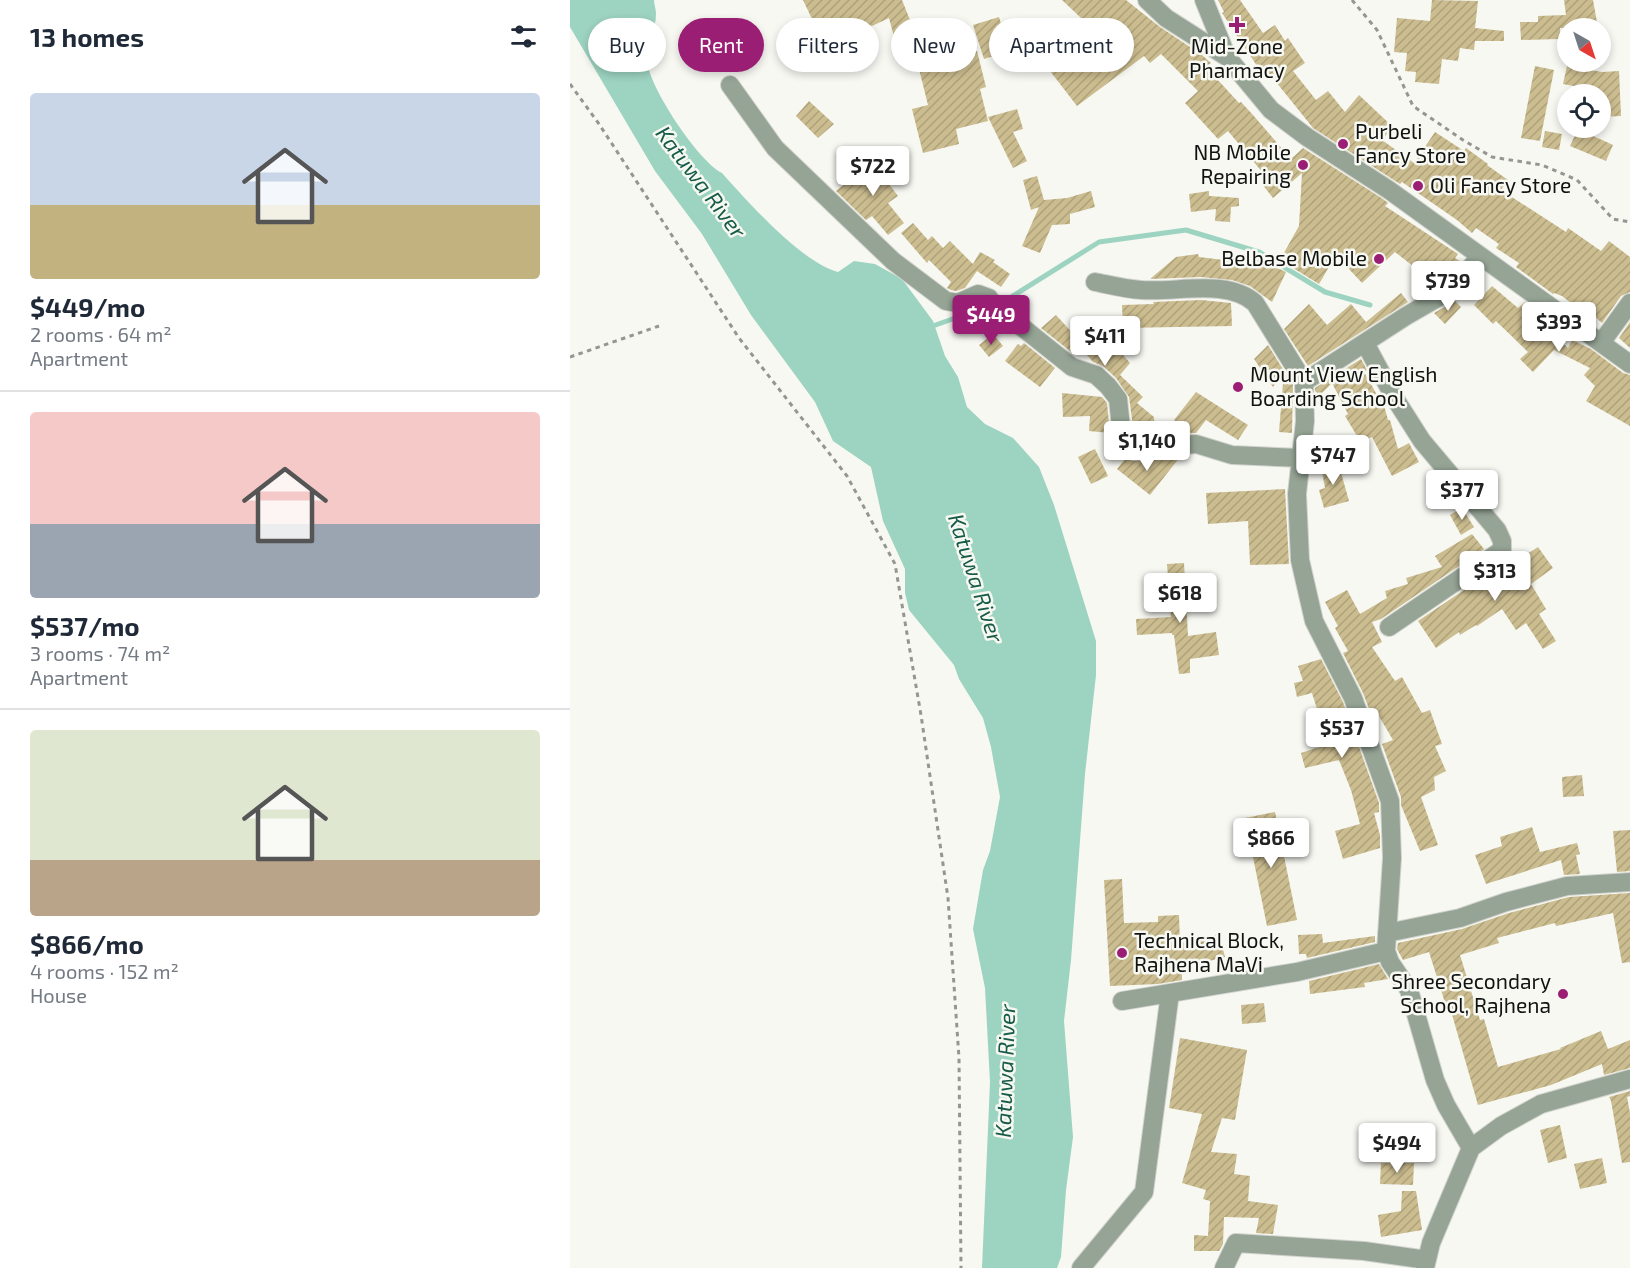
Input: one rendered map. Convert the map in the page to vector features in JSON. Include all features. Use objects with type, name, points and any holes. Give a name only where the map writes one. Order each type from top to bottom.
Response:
[{"type":"street","points":[[1147,0],[1166,18],[1227,57],[1271,110],[1307,137],[1389,190],[1630,364]]},
{"type":"street","points":[[1204,0],[1227,57]]},
{"type":"street","points":[[730,85],[775,148],[893,261],[946,301],[958,303],[978,294],[988,298],[1032,337],[1072,367],[1096,375],[1118,399],[1122,437],[1128,447],[1133,450],[1196,444],[1232,455],[1301,458]]},
{"type":"street","points":[[1304,382],[1406,316],[1453,289],[1480,256]]},
{"type":"street","points":[[1095,282],[1142,290],[1237,291],[1255,303],[1304,382],[1305,421],[1297,494],[1299,560],[1314,621],[1353,698],[1390,801],[1392,858],[1386,942],[1390,962],[1409,990],[1438,1088],[1471,1148]]},
{"type":"street","points":[[1601,343],[1630,303]]},
{"type":"street","points":[[1365,343],[1394,397],[1422,441],[1497,530],[1502,540],[1502,550],[1389,627]]},
{"type":"street","points":[[1122,1001],[1297,972],[1506,902],[1567,885],[1630,882]]},
{"type":"street","points":[[1081,1268],[1144,1192],[1170,993]]},
{"type":"street","points":[[1224,1268],[1236,1243],[1364,1251],[1426,1264],[1431,1243],[1471,1148],[1501,1126],[1541,1104],[1630,1079]]},
{"type":"path","points":[[1352,0],[1377,30],[1413,106],[1492,157],[1542,165],[1576,180],[1613,219],[1630,222]]},
{"type":"path","points":[[570,84],[600,124],[739,338],[848,476],[895,564],[921,715],[948,898],[959,1058],[961,1268]]},
{"type":"path","points":[[570,357],[659,326]]},
{"type":"water","points":[[570,0],[654,0],[656,18],[588,18],[588,57],[570,27]]},
{"type":"water","name":"Katuwa River","points":[[597,72],[649,72],[665,104],[688,139],[776,230],[808,256],[838,272],[854,261],[875,264],[902,279],[933,321],[945,356],[958,377],[967,407],[985,424],[1013,438],[1039,467],[1054,505],[1096,641],[1096,675],[1085,774],[1071,960],[1064,1021],[1073,1137],[1061,1257],[1057,1268],[982,1268],[990,1082],[985,988],[973,929],[983,870],[990,851],[1000,797],[983,718],[959,679],[954,665],[909,610],[905,593],[905,569],[883,521],[871,467],[833,441],[815,402],[751,315],[702,234],[655,171]]},
{"type":"building","points":[[803,0],[902,0],[909,18],[891,18],[891,26],[889,18],[879,23],[879,18],[812,18]]},
{"type":"building","points":[[1062,0],[1126,0],[1211,63],[1206,67],[1239,103],[1241,102],[1291,159],[1303,148],[1383,199],[1388,203],[1385,206],[1458,254],[1455,258],[1461,262],[1442,283],[1420,267],[1418,270],[1395,252],[1362,283],[1336,255],[1319,284],[1280,260],[1299,226],[1302,173],[1273,198],[1262,184],[1268,179],[1228,131],[1218,139],[1185,103],[1198,91],[1161,54],[1150,63],[1144,56],[1134,63],[1134,18],[1081,18]]},
{"type":"building","points":[[1218,0],[1240,0],[1263,33],[1275,25],[1285,41],[1288,38],[1305,63],[1293,71],[1316,100],[1328,91],[1345,112],[1359,95],[1393,127],[1382,140],[1414,163],[1435,132],[1464,151],[1466,148],[1488,164],[1508,180],[1501,190],[1566,232],[1568,228],[1601,251],[1609,241],[1630,257],[1630,292],[1621,296],[1602,323],[1591,313],[1588,316],[1562,296],[1553,294],[1516,267],[1519,263],[1496,248],[1499,244],[1476,228],[1472,233],[1402,182],[1400,184],[1313,128],[1268,72],[1263,75],[1222,13],[1224,12]]},
{"type":"building","points":[[1432,0],[1478,1],[1475,28],[1504,31],[1504,41],[1475,41],[1474,50],[1460,48],[1458,61],[1442,59],[1439,84],[1415,82],[1416,72],[1405,71],[1407,53],[1394,52],[1397,18],[1430,21]]},
{"type":"building","points":[[1564,0],[1593,0],[1596,18],[1557,18],[1557,39],[1521,40],[1520,22],[1538,22],[1538,16],[1566,15]]},
{"type":"building","points":[[989,20],[989,57],[984,59],[977,37],[977,24]]},
{"type":"building","points":[[977,51],[986,87],[980,89],[988,121],[956,129],[959,144],[923,153],[912,109],[928,105],[920,72],[977,72]]},
{"type":"building","points":[[1535,66],[1554,70],[1540,141],[1521,138]]},
{"type":"building","points":[[1619,71],[1621,116],[1611,116],[1611,84],[1563,84],[1566,72]]},
{"type":"building","points":[[1051,72],[1123,72],[1077,106]]},
{"type":"building","points":[[809,101],[834,124],[818,138],[796,116]]},
{"type":"building","points":[[1017,109],[1023,129],[1013,132],[1027,161],[1013,168],[988,117]]},
{"type":"building","points":[[1545,131],[1557,133],[1557,138],[1561,138],[1559,150],[1542,147]]},
{"type":"building","points":[[1574,138],[1598,138],[1613,145],[1606,161],[1570,146]]},
{"type":"building","points":[[875,160],[893,181],[889,184],[898,196],[888,203],[904,223],[888,235],[872,216],[866,220],[836,191]]},
{"type":"building","points":[[1037,176],[1044,200],[1067,198],[1091,191],[1095,207],[1070,214],[1070,224],[1052,225],[1040,253],[1022,246],[1039,207],[1031,210],[1023,180]]},
{"type":"building","points":[[1209,191],[1209,196],[1239,198],[1239,206],[1231,207],[1230,222],[1215,221],[1216,209],[1191,212],[1189,194]]},
{"type":"building","points":[[913,223],[928,240],[932,236],[943,248],[950,241],[973,264],[980,252],[995,260],[993,262],[1010,274],[1001,287],[977,271],[965,288],[956,291],[947,288],[951,282],[929,260],[927,263],[901,233]]},
{"type":"building","points":[[1198,254],[1199,257],[1249,263],[1252,256],[1286,272],[1272,302],[1250,286],[1232,280],[1201,277],[1150,279],[1176,257]]},
{"type":"building","points":[[1492,286],[1518,308],[1525,302],[1537,311],[1533,314],[1568,348],[1572,340],[1591,349],[1623,373],[1630,375],[1630,426],[1586,401],[1595,386],[1584,375],[1590,368],[1554,350],[1533,372],[1520,359],[1528,352],[1496,321],[1493,324],[1474,305]]},
{"type":"building","points":[[1401,293],[1408,302],[1308,366],[1284,329],[1309,304],[1327,325],[1351,304],[1366,322]]},
{"type":"building","points":[[1201,300],[1231,303],[1232,326],[1123,328],[1122,305]]},
{"type":"building","points":[[1455,301],[1461,307],[1445,324],[1434,313]]},
{"type":"building","points":[[1056,315],[1078,339],[1094,326],[1130,363],[1120,375],[1143,397],[1137,403],[1154,417],[1155,437],[1142,438],[1145,435],[1134,434],[1129,397],[1116,378],[1103,366],[1093,362],[1082,349],[1075,355],[1041,328]]},
{"type":"building","points":[[1630,322],[1630,348],[1619,338]]},
{"type":"building","points":[[993,334],[1003,346],[989,357],[979,345]]},
{"type":"building","points":[[1024,343],[1055,368],[1040,387],[1005,361],[1018,344],[1021,346]]},
{"type":"building","points":[[1268,345],[1284,371],[1273,387],[1254,359]]},
{"type":"building","points":[[1361,359],[1367,370],[1364,372],[1390,420],[1398,449],[1409,443],[1419,462],[1392,476],[1372,437],[1360,441],[1345,416],[1348,414],[1332,383],[1320,395],[1315,391],[1315,388]]},
{"type":"building","points":[[1284,371],[1293,385],[1292,433],[1279,432]]},
{"type":"building","points":[[1196,392],[1248,425],[1238,440],[1206,420],[1196,433],[1191,433],[1174,420]]},
{"type":"building","points":[[1062,393],[1102,397],[1107,403],[1110,433],[1089,431],[1090,416],[1063,417]]},
{"type":"building","points":[[1095,449],[1108,476],[1091,484],[1078,457]]},
{"type":"building","points":[[1180,457],[1150,495],[1117,469],[1125,459],[1134,461]]},
{"type":"building","points":[[1338,462],[1349,501],[1324,508],[1319,490],[1325,488],[1321,466]]},
{"type":"building","points":[[1285,489],[1289,564],[1250,565],[1248,521],[1208,524],[1206,493]]},
{"type":"building","points":[[1462,508],[1474,527],[1461,535],[1450,515]]},
{"type":"building","points":[[1472,534],[1484,549],[1381,619],[1372,622],[1382,642],[1372,647],[1395,681],[1402,677],[1422,713],[1430,710],[1442,744],[1435,746],[1446,771],[1434,777],[1435,790],[1421,797],[1438,845],[1420,851],[1401,805],[1401,797],[1382,744],[1393,740],[1376,711],[1371,714],[1343,653],[1348,651],[1335,628],[1338,626],[1325,602],[1347,590],[1360,614],[1387,598],[1385,591],[1408,584],[1406,578],[1442,567],[1435,556]]},
{"type":"building","points":[[1538,547],[1553,568],[1531,584],[1546,609],[1539,614],[1556,641],[1543,649],[1526,623],[1516,630],[1502,609],[1477,626],[1460,635],[1459,632],[1436,648],[1418,621],[1498,567],[1501,571]]},
{"type":"building","points":[[1184,563],[1188,636],[1216,632],[1219,655],[1190,659],[1190,673],[1179,674],[1174,635],[1172,633],[1137,635],[1136,619],[1171,617],[1167,564]]},
{"type":"building","points":[[1321,659],[1343,702],[1379,803],[1379,812],[1374,813],[1380,835],[1380,848],[1343,859],[1335,831],[1360,824],[1351,790],[1339,760],[1305,768],[1301,753],[1332,743],[1323,714],[1319,715],[1312,693],[1297,697],[1294,683],[1303,681],[1298,666]]},
{"type":"building","points":[[1582,775],[1584,796],[1563,797],[1562,777]]},
{"type":"building","points":[[1275,812],[1297,920],[1267,926],[1245,818]]},
{"type":"building","points":[[1532,827],[1540,852],[1577,843],[1580,854],[1576,855],[1580,874],[1564,875],[1561,860],[1486,884],[1475,855],[1502,846],[1500,837]]},
{"type":"building","points":[[1630,830],[1630,871],[1617,872],[1613,831]]},
{"type":"building","points":[[1122,879],[1124,923],[1158,922],[1158,916],[1179,915],[1180,943],[1219,934],[1225,957],[1182,968],[1182,980],[1158,984],[1110,986],[1104,880]]},
{"type":"building","points":[[1630,893],[1630,962],[1622,963],[1613,913],[1556,926],[1555,923],[1497,938],[1499,943],[1460,955],[1480,1020],[1484,1019],[1498,1067],[1561,1049],[1601,1031],[1608,1049],[1630,1040],[1630,1068],[1604,1075],[1602,1064],[1551,1085],[1478,1105],[1451,1011],[1448,1012],[1429,952],[1403,960],[1397,949],[1398,943],[1462,929],[1509,913],[1569,897]]},
{"type":"building","points":[[1322,934],[1323,943],[1375,936],[1375,942],[1307,958],[1306,954],[1299,954],[1298,935]]},
{"type":"building","points":[[1379,964],[1388,979],[1364,983],[1365,987],[1310,994],[1309,981]]},
{"type":"building","points":[[1264,1003],[1266,1022],[1242,1024],[1241,1005]]},
{"type":"building","points":[[1180,1038],[1247,1050],[1235,1120],[1222,1118],[1211,1152],[1237,1154],[1234,1174],[1250,1176],[1248,1201],[1278,1205],[1273,1234],[1256,1233],[1259,1218],[1224,1217],[1223,1244],[1219,1251],[1194,1251],[1194,1235],[1208,1236],[1210,1201],[1203,1199],[1206,1190],[1182,1183],[1202,1114],[1169,1108]]},
{"type":"building","points":[[1630,1091],[1630,1096],[1627,1097],[1630,1113],[1630,1162],[1622,1163],[1609,1097]]},
{"type":"building","points":[[1560,1125],[1567,1158],[1548,1163],[1540,1130]]},
{"type":"building","points":[[1602,1158],[1607,1183],[1580,1189],[1574,1164]]},
{"type":"building","points":[[1381,1163],[1414,1163],[1413,1185],[1380,1184]]},
{"type":"building","points":[[1402,1191],[1416,1191],[1422,1230],[1381,1237],[1378,1215],[1401,1211]]},
{"type":"waterway","points":[[997,303],[1008,299],[1099,242],[1186,230],[1259,252],[1325,292],[1370,305]]},
{"type":"waterway","points":[[930,327],[989,306]]},
{"type":"place","name":"Mid-Zone Pharmacy","points":[[1237,25]]},
{"type":"place","name":"Purbeli Fancy Store","points":[[1343,144]]},
{"type":"place","name":"NB Mobile Repairing","points":[[1303,165]]},
{"type":"place","name":"Oli Fancy Store","points":[[1418,186]]},
{"type":"place","name":"Belbase Mobile","points":[[1379,259]]},
{"type":"place","name":"Mount View English Boarding School","points":[[1238,387]]},
{"type":"place","name":"Technical Block, Rajhena MaVi","points":[[1122,953]]},
{"type":"place","name":"Shree Secondary School, Rajhena","points":[[1563,994]]}]
